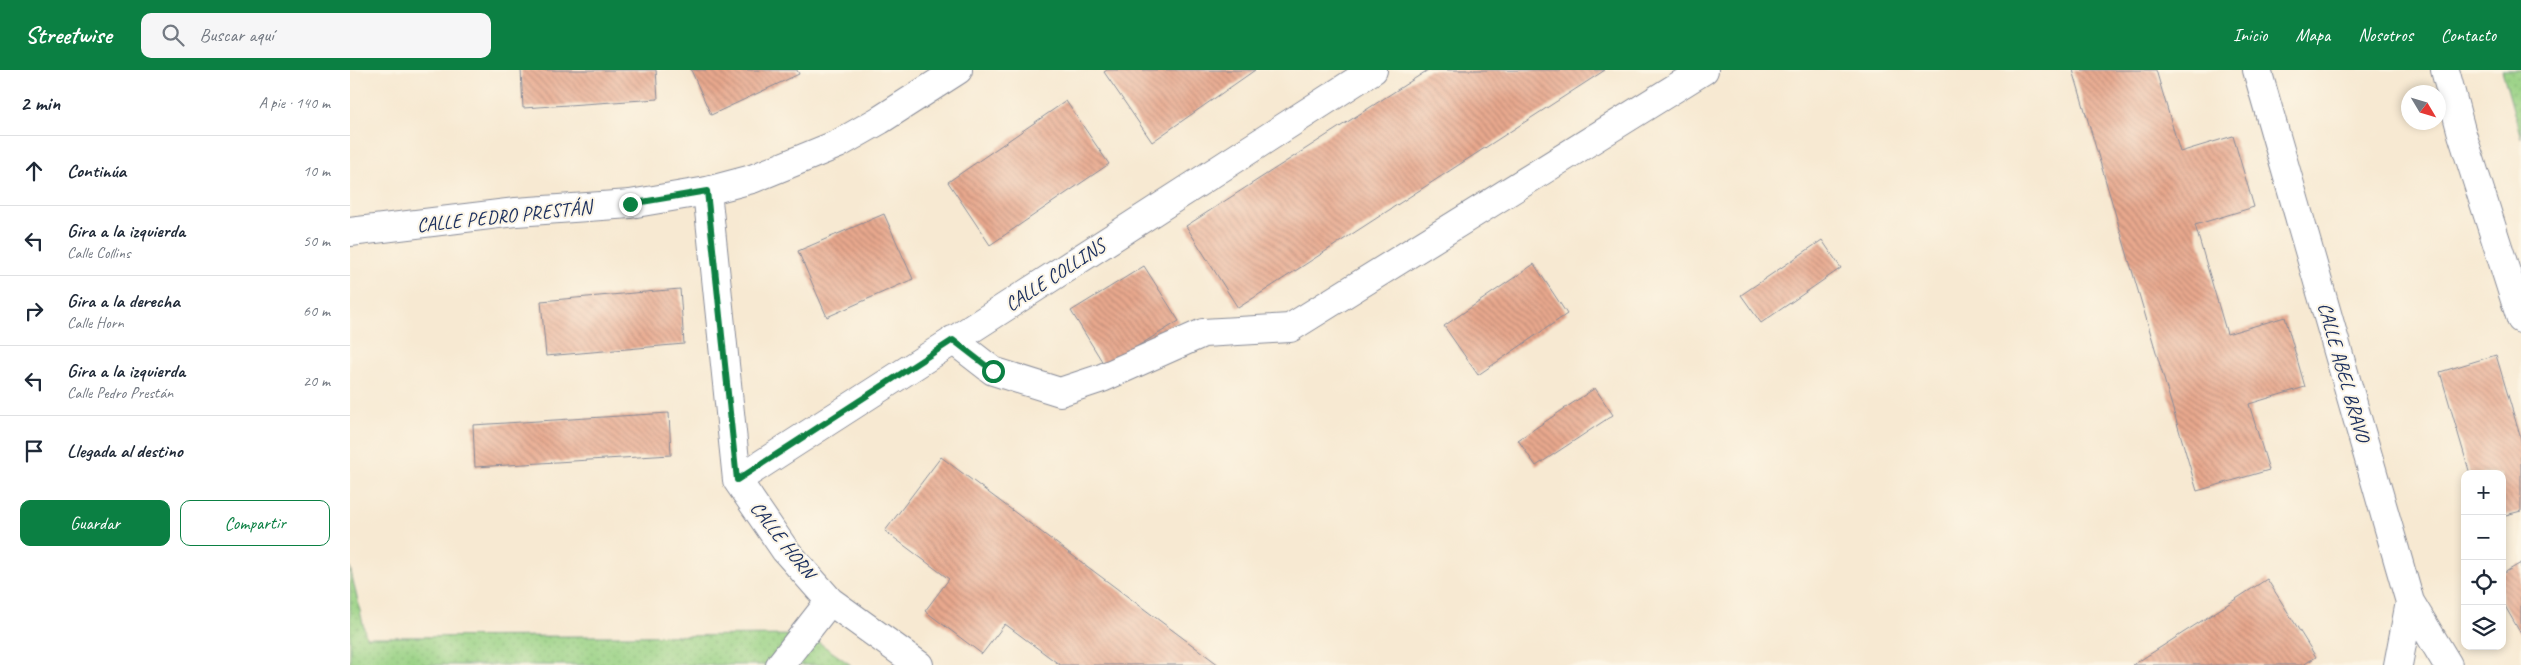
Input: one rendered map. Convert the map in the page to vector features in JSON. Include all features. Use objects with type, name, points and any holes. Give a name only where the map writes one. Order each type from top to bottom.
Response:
[{"type":"street","name":"CALLE PEDRO PRESTÁN","points":[[350,232],[516,212],[630,204],[707,191],[752,179],[838,144],[880,120],[958,70]]},
{"type":"street","name":"CALLE COLLINS","points":[[737,480],[1373,70]]},
{"type":"street","points":[[953,340],[993,371],[1060,392],[1102,378],[1203,333],[1290,328],[1704,70]]},
{"type":"street","name":"CALLE ABEL BRAVO","points":[[2257,70],[2410,602],[2448,665]]},
{"type":"street","points":[[2445,70],[2462,134],[2521,319]]},
{"type":"street","name":"CALLE HORN","points":[[707,191],[737,480],[785,550],[830,601],[918,665]]},
{"type":"street","points":[[780,665],[830,601]]},
{"type":"street","points":[[2398,665],[2410,602]]},
{"type":"green space","points":[[2502,70],[2521,70],[2521,138]]},
{"type":"green space","points":[[350,567],[366,637],[808,635],[851,665],[350,665]]},
{"type":"building","points":[[521,70],[656,70],[658,99],[523,108]]},
{"type":"building","points":[[691,70],[797,70],[799,74],[711,115]]},
{"type":"building","points":[[1107,70],[1255,70],[1152,142],[1104,72]]},
{"type":"building","points":[[1428,70],[1605,70],[1238,308],[1186,226]]},
{"type":"building","points":[[2073,70],[2156,70],[2180,152],[2233,136],[2254,207],[2195,225],[2227,334],[2285,317],[2305,387],[2249,404],[2269,470],[2197,491]]},
{"type":"building","points":[[1066,101],[1109,164],[990,245],[948,182]]},
{"type":"building","points":[[884,214],[913,279],[827,317],[798,251]]},
{"type":"building","points":[[1822,240],[1841,268],[1761,323],[1741,295]]},
{"type":"building","points":[[1534,264],[1567,314],[1478,375],[1444,326]]},
{"type":"building","points":[[1144,266],[1179,321],[1105,366],[1071,311]]},
{"type":"building","points":[[680,289],[684,344],[546,356],[541,301]]},
{"type":"building","points":[[2496,355],[2521,439],[2521,511],[2506,515],[2506,470],[2469,470],[2440,372]]},
{"type":"building","points":[[1595,388],[1613,415],[1536,466],[1518,440]]},
{"type":"building","points":[[669,413],[671,455],[475,467],[473,425]]},
{"type":"building","points":[[941,457],[1219,665],[1060,665],[1005,624],[982,654],[925,611],[949,579],[885,531]]},
{"type":"building","points":[[2521,563],[2521,634],[2506,608],[2506,572]]},
{"type":"building","points":[[2267,579],[2316,657],[2303,665],[2133,665]]},
{"type":"route","points":[[630,204],[707,191],[737,480],[953,340],[993,371]]}]
